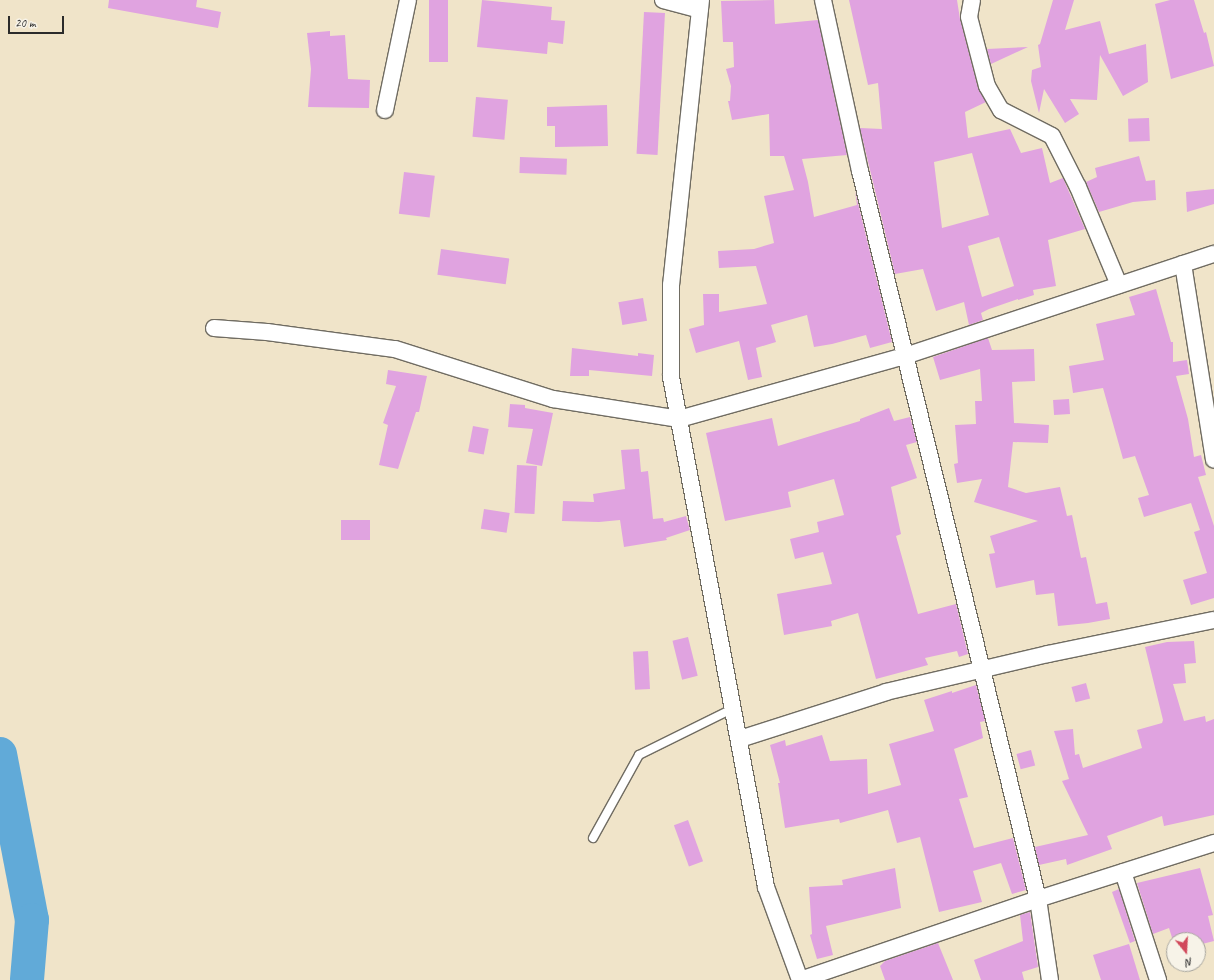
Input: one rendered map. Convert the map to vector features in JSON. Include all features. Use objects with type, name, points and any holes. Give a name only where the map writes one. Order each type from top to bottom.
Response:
[{"type":"street","points":[[385,110],[408,0]]},
{"type":"street","points":[[663,0],[700,5],[671,285],[671,377],[740,739],[766,886],[800,980],[1038,899],[1214,843]]},
{"type":"street","points":[[823,0],[860,171],[1038,899],[1050,980]]},
{"type":"street","points":[[972,0],[969,17],[987,86],[1002,110],[1052,136],[1078,187],[1119,285]]},
{"type":"street","points":[[214,328],[267,332],[394,349],[553,399],[679,419],[905,356],[1214,254]]},
{"type":"street","points":[[1183,264],[1208,383],[1214,460]]},
{"type":"street","points":[[740,739],[886,692],[1214,620]]},
{"type":"street","points":[[1123,872],[1158,980]]},
{"type":"lane","points":[[593,838],[639,754],[734,708]]},
{"type":"building","points":[[109,0],[197,0],[196,7],[221,12],[218,28],[108,8]]},
{"type":"building","points":[[429,0],[448,0],[448,62],[429,62]]},
{"type":"building","points":[[482,0],[552,7],[551,20],[565,21],[563,44],[548,42],[547,54],[477,47]]},
{"type":"building","points":[[774,0],[775,24],[818,20],[847,155],[802,159],[808,182],[814,217],[857,205],[855,191],[892,342],[870,348],[866,335],[814,347],[807,315],[771,325],[776,342],[756,348],[762,377],[748,380],[739,341],[696,353],[689,329],[704,325],[703,294],[719,294],[719,312],[767,304],[756,266],[719,268],[718,251],[754,249],[774,243],[764,196],[794,190],[784,156],[770,156],[769,114],[732,120],[728,101],[730,101],[731,86],[726,69],[734,67],[733,42],[723,42],[721,1]]},
{"type":"building","points":[[849,0],[957,0],[960,19],[978,88],[986,102],[965,112],[968,138],[1010,129],[1021,153],[1042,148],[1050,183],[1063,178],[1085,229],[1048,240],[1056,286],[1033,290],[1034,295],[989,309],[981,313],[983,320],[969,325],[964,302],[936,311],[923,269],[895,274],[860,128],[882,129],[878,83],[868,85]],"holes":[[[972,153],[989,215],[942,228],[934,162]],[[999,237],[1014,286],[982,297],[968,246]]]},
{"type":"building","points":[[1053,0],[1074,0],[1065,30],[1100,21],[1109,54],[1146,44],[1148,82],[1123,96],[1100,55],[1097,100],[1070,99],[1079,114],[1065,123],[1044,89],[1039,113],[1031,81],[1032,70],[1041,67],[1038,45],[1040,44]]},
{"type":"building","points":[[1170,0],[1194,0],[1204,33],[1206,32],[1214,66],[1171,79],[1155,4]]},
{"type":"building","points":[[644,12],[665,13],[658,155],[637,154]]},
{"type":"building","points":[[330,31],[330,36],[345,35],[348,79],[370,80],[369,108],[308,107],[311,69],[307,33]]},
{"type":"building","points":[[1028,47],[991,64],[987,49]]},
{"type":"building","points":[[476,97],[508,100],[504,140],[473,137]]},
{"type":"building","points":[[607,105],[608,146],[555,147],[555,126],[547,126],[547,107]]},
{"type":"building","points":[[1149,118],[1150,141],[1129,142],[1128,119]]},
{"type":"building","points":[[1139,156],[1146,181],[1155,180],[1156,200],[1133,202],[1099,212],[1086,182],[1097,177],[1095,168]]},
{"type":"building","points":[[520,157],[567,159],[566,175],[519,173]]},
{"type":"building","points":[[404,172],[435,176],[430,217],[399,214]]},
{"type":"building","points":[[1214,189],[1214,204],[1187,212],[1186,192]]},
{"type":"building","points":[[441,249],[509,259],[506,284],[437,275]]},
{"type":"building","points":[[1156,289],[1171,342],[1173,342],[1173,362],[1187,360],[1189,374],[1176,376],[1188,419],[1194,457],[1201,455],[1206,475],[1198,477],[1214,526],[1214,598],[1191,605],[1183,580],[1207,573],[1194,532],[1200,530],[1191,503],[1144,517],[1138,498],[1149,495],[1135,456],[1123,459],[1103,388],[1073,393],[1069,366],[1104,360],[1096,324],[1135,315],[1129,297]]},
{"type":"building","points":[[643,298],[647,321],[622,325],[618,302]]},
{"type":"building","points":[[988,338],[992,350],[1034,349],[1035,381],[1012,382],[1014,423],[1049,425],[1048,443],[1013,442],[1008,487],[1026,493],[1060,487],[1067,516],[1072,515],[1081,558],[1086,557],[1096,604],[1107,602],[1110,619],[1058,626],[1054,593],[1036,595],[1034,580],[996,588],[989,554],[995,553],[990,536],[1038,521],[974,502],[982,479],[957,483],[954,464],[958,463],[955,425],[976,424],[975,401],[982,401],[980,369],[940,380],[933,357]]},
{"type":"building","points":[[572,348],[638,356],[638,353],[654,355],[652,376],[589,370],[589,376],[570,376]]},
{"type":"building","points":[[388,370],[427,376],[419,412],[416,412],[398,469],[379,465],[388,425],[383,423],[396,386],[386,384]]},
{"type":"building","points":[[1069,399],[1070,414],[1054,415],[1053,400]]},
{"type":"building","points":[[510,404],[525,405],[525,408],[553,413],[542,466],[526,463],[533,429],[508,427]]},
{"type":"building","points":[[889,408],[894,421],[910,417],[917,442],[906,445],[917,478],[891,487],[901,534],[896,536],[918,614],[956,604],[968,654],[959,657],[957,651],[925,658],[928,665],[876,679],[858,613],[831,621],[832,626],[784,635],[777,594],[832,584],[823,552],[795,559],[790,539],[819,532],[817,522],[844,515],[834,479],[788,492],[791,507],[725,521],[706,433],[772,418],[778,446],[860,421],[860,419]]},
{"type":"building","points":[[473,426],[489,429],[484,455],[468,452]]},
{"type":"building","points":[[639,449],[641,472],[648,471],[653,519],[663,518],[664,522],[686,516],[690,530],[666,538],[667,540],[624,547],[620,520],[599,522],[562,521],[563,501],[594,502],[593,494],[625,489],[621,450]]},
{"type":"building","points":[[517,465],[537,466],[534,514],[514,513]]},
{"type":"building","points":[[484,509],[510,513],[507,533],[481,529]]},
{"type":"building","points":[[341,520],[370,520],[370,540],[341,540]]},
{"type":"building","points":[[688,637],[698,676],[682,680],[672,641]]},
{"type":"building","points":[[1194,641],[1196,663],[1184,664],[1186,683],[1173,684],[1184,721],[1205,716],[1206,722],[1214,719],[1214,815],[1164,826],[1162,816],[1107,836],[1112,849],[1067,865],[1066,859],[1039,865],[1035,847],[1088,835],[1062,781],[1069,779],[1054,731],[1073,729],[1075,755],[1079,754],[1083,768],[1142,748],[1137,730],[1162,723],[1163,720],[1145,647],[1167,642]]},
{"type":"building","points":[[648,651],[650,689],[635,690],[633,652]]},
{"type":"building","points":[[1086,683],[1090,698],[1076,702],[1072,687]]},
{"type":"building","points":[[976,685],[985,721],[980,722],[983,738],[954,749],[968,797],[959,799],[974,848],[1013,838],[1026,890],[1012,894],[1001,863],[973,871],[982,902],[939,912],[920,837],[897,843],[888,810],[840,823],[839,819],[785,828],[778,783],[780,783],[770,745],[785,740],[786,746],[822,735],[830,761],[867,759],[868,794],[901,785],[889,744],[934,731],[924,700]]},
{"type":"building","points":[[1031,750],[1035,765],[1021,769],[1017,754]]},
{"type":"building","points":[[688,820],[703,861],[689,866],[674,825]]},
{"type":"building","points":[[895,868],[901,908],[826,926],[833,955],[817,959],[810,935],[812,934],[809,887],[843,885],[842,880]]},
{"type":"building","points":[[1200,868],[1213,915],[1208,916],[1214,941],[1206,943],[1206,932],[1170,932],[1169,928],[1153,934],[1137,883]]},
{"type":"building","points":[[1119,889],[1135,941],[1130,943],[1112,892]]},
{"type":"building","points":[[1030,912],[1038,967],[1022,972],[1024,980],[981,980],[974,960],[1023,941],[1020,915]]},
{"type":"building","points":[[938,943],[953,980],[885,980],[880,966],[885,961]]},
{"type":"building","points":[[1129,944],[1140,980],[1101,980],[1093,955]]},
{"type":"waterway","points":[[0,754],[32,920],[27,980]]}]
